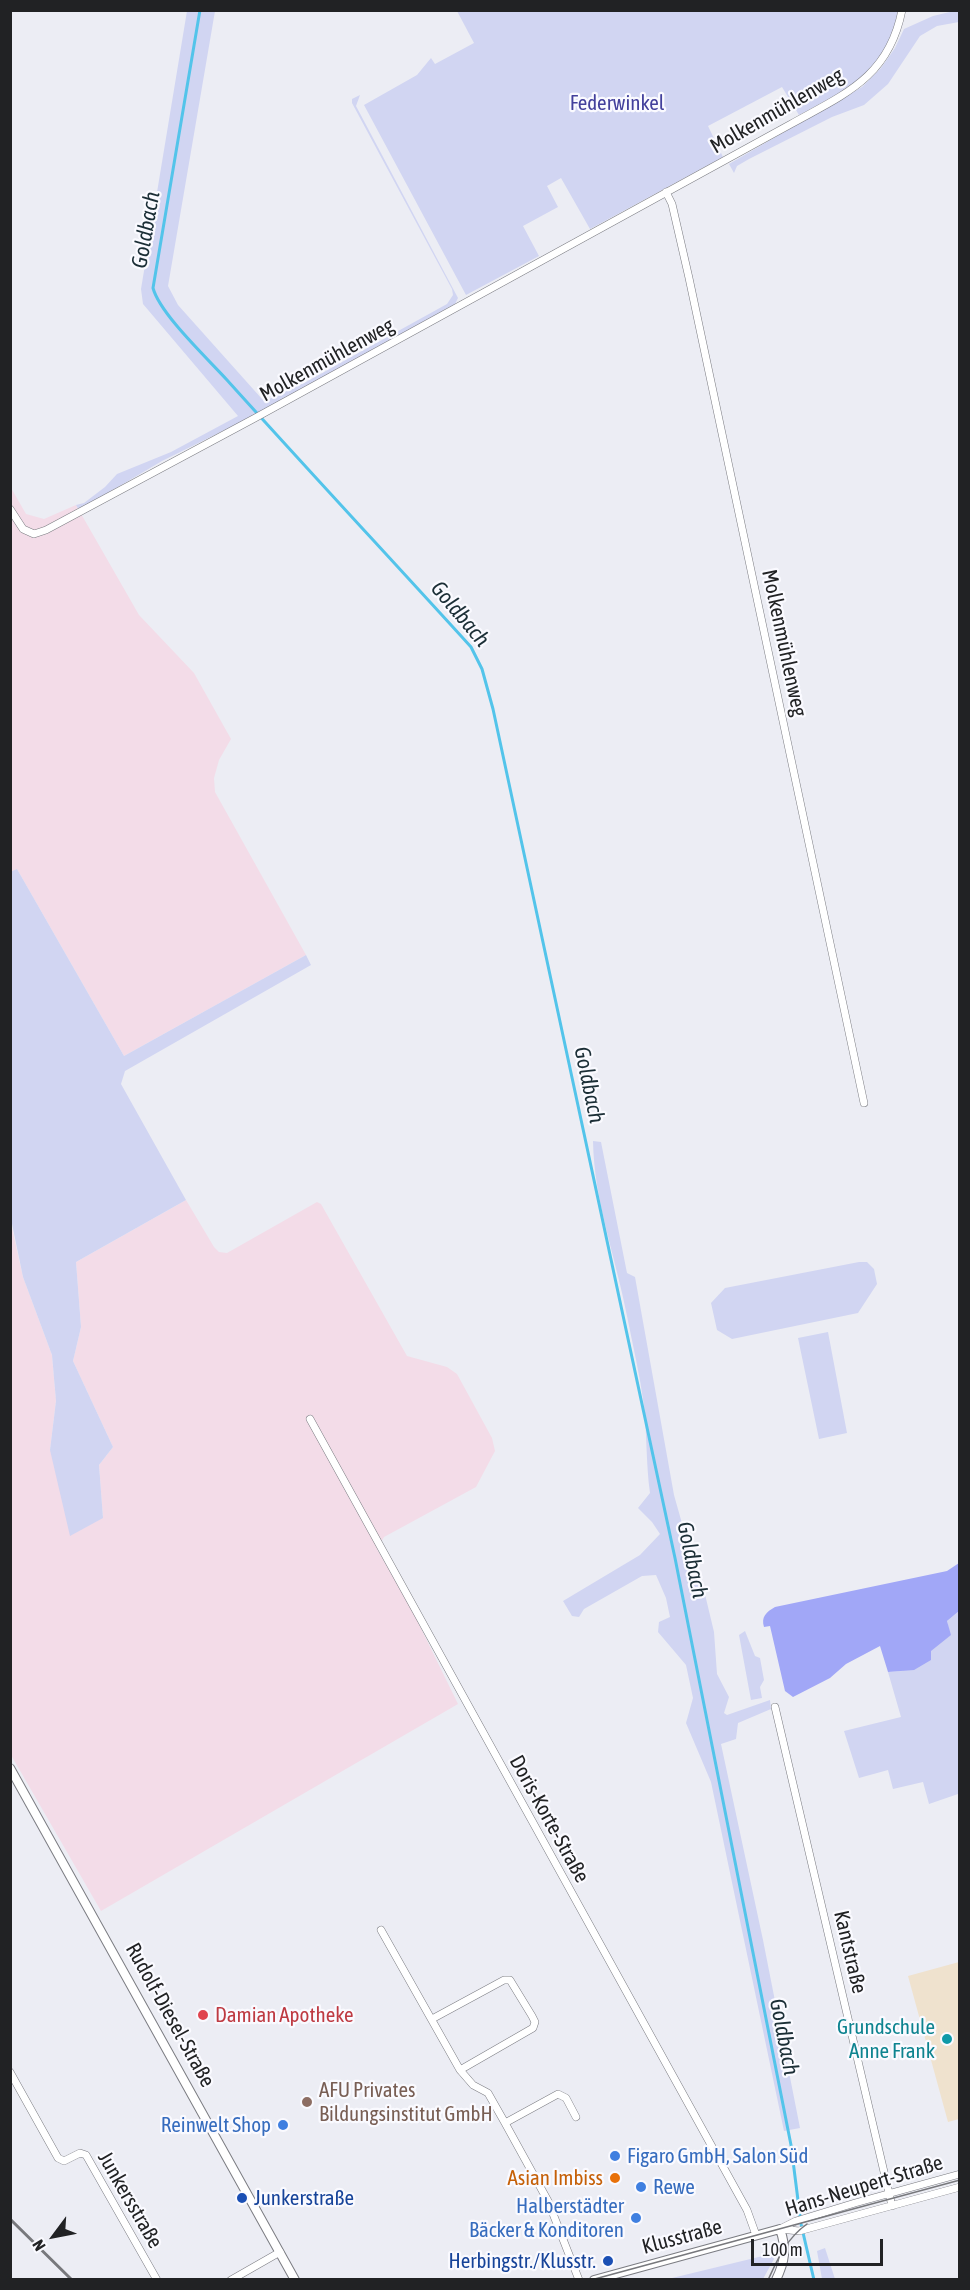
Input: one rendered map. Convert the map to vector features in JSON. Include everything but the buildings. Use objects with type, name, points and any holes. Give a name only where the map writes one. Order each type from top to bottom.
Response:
[{"type":"street","name":"Molkenmühlenweg","points":[[10,508],[22,529],[34,534],[46,530],[255,418],[852,90],[871,74],[888,53],[902,11]]},
{"type":"street","name":"Molkenmühlenweg","points":[[666,192],[672,204],[691,290],[864,1103]]},
{"type":"street","name":"Doris-Korte-Straße","points":[[310,1419],[747,2210],[756,2235]]},
{"type":"street","name":"Kantstraße","points":[[775,1707],[892,2206]]},
{"type":"street","name":"Rudolf-Diesel-Straße","points":[[10,1768],[296,2280]]},
{"type":"street","points":[[381,1930],[460,2070],[474,2085],[488,2093],[505,2123],[548,2201],[579,2280]]},
{"type":"street","points":[[432,2019],[504,1980],[510,1980],[532,2016],[535,2022],[533,2028],[460,2070]]},
{"type":"street","name":"Junkersstraße","points":[[10,2072],[58,2158],[64,2161],[80,2153],[86,2155],[157,2280]]},
{"type":"street","points":[[505,2123],[558,2094],[566,2098],[576,2117]]},
{"type":"street","name":"Hans-Neupert-Straße","points":[[780,2229],[796,2221],[960,2174]]},
{"type":"street","name":"Hans-Neupert-Straße","points":[[780,2229],[799,2231],[960,2187]]},
{"type":"street","name":"Klusstraße","points":[[594,2280],[780,2229]]},
{"type":"street","points":[[776,2280],[785,2256],[785,2245],[780,2229]]},
{"type":"street","points":[[231,2280],[280,2252]]},
{"type":"shaded area","points":[[10,486],[26,514],[44,519],[76,505],[139,615],[194,673],[231,739],[219,760],[214,778],[215,792],[306,955],[124,1056],[17,869],[11,872]]},
{"type":"shaded area","points":[[186,1200],[214,1247],[219,1252],[227,1253],[317,1202],[321,1204],[407,1356],[447,1367],[457,1374],[492,1438],[495,1451],[476,1487],[384,1537],[377,1549],[411,1608],[458,1704],[101,1911],[11,1755],[10,1219],[23,1277],[52,1355],[56,1401],[50,1450],[103,1518],[99,1465],[113,1447],[73,1361],[81,1327],[76,1262]]},
{"type":"shaded area","points":[[959,1563],[959,1611],[947,1621],[951,1635],[931,1651],[931,1660],[914,1670],[888,1672],[880,1646],[846,1664],[830,1678],[793,1697],[785,1691],[770,1626],[764,1627],[763,1623],[769,1611],[775,1607],[947,1571]]},
{"type":"shaded area","points":[[959,1962],[959,2119],[948,2122],[908,1976]]},
{"type":"green space","points":[[187,11],[215,11],[168,286],[178,305],[262,399],[267,400],[306,382],[447,304],[453,295],[452,289],[352,103],[352,99],[360,95],[356,106],[458,298],[455,304],[251,417],[162,461],[79,510],[76,505],[84,503],[105,487],[117,474],[171,452],[238,416],[143,304],[141,289]]},
{"type":"green space","name":"Federwinkel","points":[[457,11],[899,11],[884,49],[863,76],[850,86],[799,115],[782,87],[708,126],[723,157],[590,229],[561,178],[547,186],[558,207],[523,226],[539,256],[466,295],[364,105],[417,75],[431,58],[435,64],[474,43]]},
{"type":"green space","points":[[959,11],[959,22],[937,26],[920,36],[888,84],[864,105],[832,117],[749,159],[737,166],[734,173],[729,164],[862,87],[881,68],[895,48],[904,29],[933,16]]},
{"type":"green space","points":[[17,869],[124,1056],[306,955],[311,965],[125,1071],[121,1084],[186,1200],[76,1262],[81,1327],[73,1361],[113,1447],[99,1465],[103,1518],[70,1536],[50,1450],[56,1401],[52,1355],[23,1277],[11,1219],[10,872]]},
{"type":"green space","points":[[593,1141],[601,1142],[627,1273],[635,1277],[674,1495],[694,1566],[703,1586],[714,1632],[717,1674],[729,1697],[724,1713],[727,1715],[770,1700],[771,1709],[738,1723],[736,1739],[721,1744],[800,2128],[784,2131],[711,1782],[686,1723],[693,1698],[686,1665],[658,1632],[659,1622],[670,1617],[666,1598],[656,1575],[642,1576],[584,1609],[579,1617],[572,1616],[563,1601],[640,1555],[660,1534],[638,1508],[650,1493],[644,1406],[622,1294],[601,1207]]},
{"type":"green space","points":[[867,1262],[874,1269],[877,1284],[858,1313],[732,1339],[717,1330],[711,1303],[725,1288]]},
{"type":"green space","points":[[828,1332],[847,1433],[819,1439],[798,1338]]},
{"type":"green space","points":[[959,1611],[959,1797],[958,1794],[929,1804],[923,1782],[893,1789],[888,1770],[859,1778],[844,1731],[901,1717],[888,1672],[902,1671],[950,1635],[947,1621]]},
{"type":"green space","points":[[745,1631],[755,1656],[760,1658],[764,1680],[760,1687],[762,1698],[751,1700],[739,1635]]},
{"type":"green space","points":[[825,2248],[835,2279],[822,2279],[817,2251]]},
{"type":"green space","points":[[771,2254],[774,2259],[763,2279],[668,2279]]},
{"type":"waterway","name":"Goldbach","points":[[200,10],[153,288],[157,299],[185,336],[471,647],[482,669],[493,709],[675,1558],[791,2145],[801,2224],[814,2280]]},
{"type":"waterway","points":[[931,10],[950,10]]},
{"type":"tram line","points":[[591,2280],[960,2180]]},
{"type":"tram line","points":[[768,2280],[779,2256],[807,2224]]},
{"type":"railway","points":[[10,2219],[72,2280]]},
{"type":"place","name":"Damian Apotheke","points":[[203,2015]]},
{"type":"place","name":"Grundschule Anne Frank","points":[[947,2039]]},
{"type":"place","name":"AFU Privates Bildungsinstitut GmbH","points":[[307,2102]]},
{"type":"place","name":"Reinwelt Shop","points":[[283,2125]]},
{"type":"place","name":"Figaro GmbH, Salon Süd","points":[[615,2156]]},
{"type":"place","name":"Asian Imbiss","points":[[615,2178]]},
{"type":"place","name":"Rewe","points":[[641,2187]]},
{"type":"place","name":"Junkerstraße","points":[[242,2198]]},
{"type":"place","name":"Halberstädter Bäcker & Konditoren","points":[[636,2218]]},
{"type":"place","name":"Herbingstr./Klusstr.","points":[[608,2261]]}]
